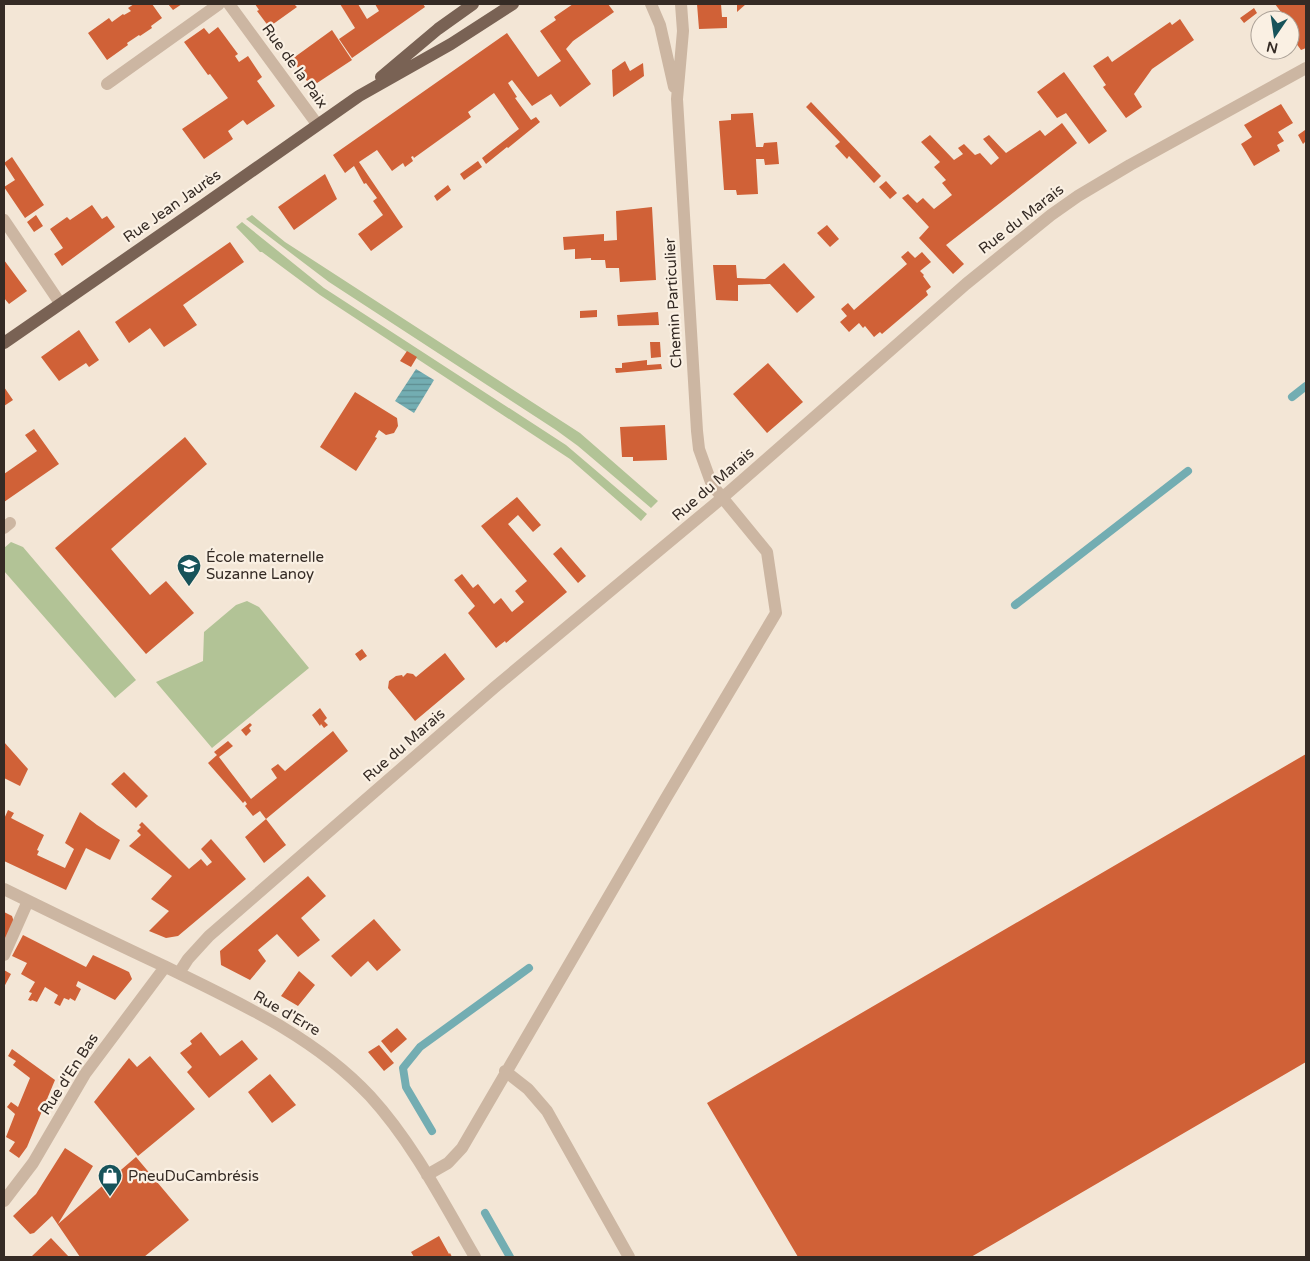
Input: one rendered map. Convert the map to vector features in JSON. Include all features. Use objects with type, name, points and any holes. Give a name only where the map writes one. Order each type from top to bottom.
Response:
[{"type":"main road","name":"Rue Jean Jaurès","points":[[359,96],[438,29],[473,4]]},
{"type":"main road","name":"Rue Jean Jaurès","points":[[4,343],[359,96],[450,44],[514,4]]},
{"type":"street","points":[[107,84],[219,4]]},
{"type":"street","name":"Rue de la Paix","points":[[228,4],[317,124]]},
{"type":"street","name":"Chemin Particulier","points":[[651,4],[660,25],[677,99]]},
{"type":"street","name":"Chemin Particulier","points":[[427,1175],[448,1164],[455,1157],[776,614],[767,552],[712,485],[699,449],[677,99],[683,32],[681,4]]},
{"type":"street","name":"Rue du Marais","points":[[179,973],[188,958],[209,936],[345,816],[528,659],[722,498],[966,284],[1051,215],[1078,196],[1122,170],[1306,68]]},
{"type":"street","points":[[4,220],[60,303]]},
{"type":"street","name":"Rue d'Erre","points":[[4,889],[276,1022],[339,1066],[376,1104],[412,1151],[475,1257]]},
{"type":"street","points":[[4,955],[28,901]]},
{"type":"street","name":"Rue d'En Bas","points":[[4,1201],[33,1164],[85,1074],[165,967]]},
{"type":"street","points":[[506,1070],[528,1089],[548,1111],[629,1257]]},
{"type":"green space","points":[[252,215],[285,242],[580,433],[658,501],[651,508],[578,446],[556,430],[329,282],[246,219]]},
{"type":"green space","points":[[242,222],[324,288],[566,445],[647,514],[641,521],[570,459],[320,295],[260,252],[236,227]]},
{"type":"green space","points":[[11,542],[23,547],[136,680],[115,698],[4,571],[4,548]]},
{"type":"green space","points":[[247,601],[259,607],[309,668],[212,748],[156,682],[203,661],[204,632],[236,605]]},
{"type":"water","points":[[416,369],[434,380],[414,413],[395,401]]},
{"type":"building","points":[[134,4],[152,4],[162,18],[151,26],[152,28],[127,43],[128,45],[107,60],[88,33],[109,18],[112,22],[131,11],[128,8]]},
{"type":"building","points":[[168,4],[182,4],[173,10]]},
{"type":"building","points":[[255,4],[294,4],[297,7],[269,27],[257,11],[259,10]]},
{"type":"building","points":[[340,4],[358,4],[367,19],[379,11],[375,4],[423,4],[425,7],[352,58],[339,39],[355,28]]},
{"type":"building","points":[[573,4],[608,4],[614,12],[573,41],[566,49],[591,84],[560,107],[551,94],[532,106],[512,80],[508,83],[517,97],[515,98],[531,120],[536,117],[540,122],[508,148],[486,164],[482,158],[519,129],[494,93],[468,112],[471,117],[414,158],[413,156],[411,157],[413,161],[405,167],[403,163],[392,171],[377,150],[359,162],[403,227],[371,251],[358,234],[383,215],[373,201],[377,198],[366,183],[364,184],[354,166],[345,173],[333,155],[507,33],[538,77],[561,61],[540,31],[556,20],[554,17]]},
{"type":"building","points":[[697,4],[721,4],[722,17],[727,17],[727,28],[699,29]]},
{"type":"building","points":[[737,4],[746,4],[737,12]]},
{"type":"building","points":[[1275,4],[1306,4],[1306,48],[1300,49],[1300,10],[1280,10]]},
{"type":"building","points":[[1250,11],[1250,18],[1244,23],[1240,18]]},
{"type":"building","points":[[1180,19],[1194,40],[1152,69],[1134,94],[1142,107],[1126,118],[1103,87],[1106,85],[1093,66],[1108,56],[1112,62],[1170,22],[1172,25]]},
{"type":"building","points":[[218,27],[238,54],[235,56],[239,62],[248,56],[262,77],[257,81],[275,106],[247,125],[243,120],[228,131],[233,139],[204,159],[182,129],[228,98],[210,74],[208,75],[184,42],[204,28],[209,34]]},
{"type":"building","points":[[332,30],[352,60],[311,87],[292,59]]},
{"type":"building","points":[[625,61],[630,71],[643,63],[644,76],[613,97],[612,70]]},
{"type":"building","points":[[1064,72],[1107,131],[1089,144],[1066,113],[1057,118],[1037,92]]},
{"type":"building","points":[[811,102],[881,176],[874,183],[849,156],[847,159],[835,146],[840,142],[806,107]]},
{"type":"building","points":[[1281,104],[1293,123],[1278,132],[1284,141],[1277,145],[1280,151],[1254,166],[1241,144],[1252,137],[1244,125]]},
{"type":"building","points":[[753,113],[756,147],[763,147],[764,143],[777,142],[779,164],[765,165],[764,159],[756,159],[758,194],[737,195],[736,190],[724,190],[719,121],[731,120],[731,114]]},
{"type":"building","points":[[1062,123],[1077,143],[946,245],[964,264],[953,274],[919,238],[929,227],[902,198],[908,194],[917,203],[923,198],[934,209],[952,195],[942,183],[946,180],[934,167],[940,162],[921,142],[930,135],[954,160],[963,154],[958,148],[964,144],[975,155],[980,153],[991,165],[999,158],[983,139],[989,135],[1006,153],[1040,130],[1045,136]]},
{"type":"building","points":[[1305,130],[1306,141],[1303,144],[1298,135]]},
{"type":"building","points":[[12,157],[44,205],[25,218],[4,187],[15,180],[4,163]]},
{"type":"building","points":[[478,161],[482,167],[464,180],[460,174]]},
{"type":"building","points":[[325,174],[337,199],[294,230],[278,207]]},
{"type":"building","points":[[886,181],[897,193],[890,199],[879,187]]},
{"type":"building","points":[[448,185],[451,190],[437,201],[434,196]]},
{"type":"building","points":[[92,205],[102,219],[107,216],[115,227],[62,266],[54,254],[63,248],[50,229],[67,217],[70,220]]},
{"type":"building","points":[[652,207],[656,280],[620,282],[619,268],[606,268],[605,260],[591,260],[591,258],[575,259],[575,249],[564,250],[563,237],[604,234],[604,241],[617,240],[616,211]]},
{"type":"building","points":[[36,215],[43,226],[34,232],[27,222]]},
{"type":"building","points":[[827,225],[839,239],[830,247],[817,233]]},
{"type":"building","points":[[230,242],[244,262],[183,305],[197,325],[164,347],[150,328],[129,343],[115,322]]},
{"type":"building","points":[[908,251],[915,258],[922,252],[931,262],[920,271],[931,287],[926,291],[928,295],[882,334],[880,332],[874,337],[865,326],[863,328],[859,323],[849,332],[840,322],[847,316],[841,309],[848,303],[854,310],[907,264],[901,257]]},
{"type":"building","points":[[4,260],[27,291],[9,304],[4,298]]},
{"type":"building","points":[[784,263],[815,297],[797,313],[770,284],[738,285],[738,301],[716,300],[713,265],[736,265],[737,278],[765,279]]},
{"type":"building","points":[[597,310],[597,317],[580,318],[580,311]]},
{"type":"building","points":[[658,312],[659,325],[618,326],[617,315]]},
{"type":"building","points":[[79,330],[99,360],[89,367],[86,363],[59,381],[41,357]]},
{"type":"building","points":[[650,342],[660,342],[661,357],[651,358]]},
{"type":"building","points":[[407,351],[417,357],[411,367],[400,361]]},
{"type":"building","points":[[647,360],[647,365],[661,364],[662,369],[616,373],[615,368],[622,368],[622,363]]},
{"type":"building","points":[[768,363],[803,402],[767,433],[733,394]]},
{"type":"building","points":[[4,387],[13,400],[4,406]]},
{"type":"building","points":[[355,392],[397,418],[398,426],[394,433],[386,435],[379,430],[375,437],[377,438],[356,471],[320,447]]},
{"type":"building","points":[[665,425],[667,460],[633,461],[633,457],[622,457],[620,427]]},
{"type":"building","points":[[34,429],[59,464],[4,502],[4,474],[37,451],[25,435]]},
{"type":"building","points":[[185,437],[207,464],[111,549],[150,595],[166,581],[194,613],[146,654],[55,548]]},
{"type":"building","points":[[517,497],[541,525],[533,532],[518,515],[508,524],[567,592],[506,643],[505,641],[496,648],[468,613],[475,606],[454,580],[462,574],[473,588],[478,584],[494,604],[501,598],[512,612],[524,602],[515,591],[527,581],[481,526]]},
{"type":"building","points":[[561,547],[586,576],[578,583],[553,554]]},
{"type":"building","points":[[362,649],[367,656],[360,661],[355,654]]},
{"type":"building","points":[[445,653],[465,679],[415,721],[388,688],[389,681],[396,676],[402,675],[403,677],[407,673],[413,674],[416,677]]},
{"type":"building","points":[[320,708],[327,718],[324,721],[328,725],[324,728],[321,724],[320,726],[312,715]]},
{"type":"building","points":[[250,723],[252,725],[249,728],[251,731],[246,736],[241,730]]},
{"type":"building","points":[[333,731],[348,751],[266,819],[260,811],[253,816],[245,806],[247,804],[245,801],[243,803],[208,763],[217,755],[214,752],[228,741],[233,746],[219,757],[251,799],[277,778],[271,769],[278,764],[285,771]]},
{"type":"building","points":[[4,742],[28,769],[20,786],[4,778]]},
{"type":"building","points":[[1306,754],[1306,1062],[971,1257],[798,1257],[707,1103]]},
{"type":"building","points":[[124,772],[148,796],[136,808],[111,784]]},
{"type":"building","points":[[8,810],[14,813],[11,818],[44,835],[37,850],[39,851],[37,855],[65,868],[74,849],[65,843],[80,812],[120,840],[110,860],[86,848],[66,890],[4,861],[4,819]]},
{"type":"building","points":[[266,819],[286,845],[264,863],[245,837]]},
{"type":"building","points":[[142,822],[189,869],[201,859],[207,866],[212,862],[201,849],[211,839],[246,879],[178,936],[166,938],[149,931],[169,911],[151,899],[172,876],[129,846],[141,835],[137,831],[141,827],[139,825]]},
{"type":"building","points":[[308,876],[326,896],[301,918],[320,940],[298,957],[277,934],[258,950],[266,961],[250,980],[221,965],[220,951]]},
{"type":"building","points":[[4,912],[12,916],[14,922],[4,943]]},
{"type":"building","points":[[374,919],[401,950],[377,971],[368,961],[351,977],[331,956]]},
{"type":"building","points":[[23,935],[86,967],[93,955],[129,972],[132,979],[115,1000],[78,981],[76,986],[81,989],[75,1001],[70,998],[69,1000],[64,998],[60,1006],[54,1003],[58,995],[45,987],[37,1002],[28,1000],[32,993],[29,992],[35,982],[21,974],[27,963],[12,956]]},
{"type":"building","points":[[4,970],[11,974],[4,987]]},
{"type":"building","points":[[299,971],[315,985],[298,1006],[281,996]]},
{"type":"building","points":[[397,1028],[407,1039],[391,1053],[381,1041]]},
{"type":"building","points":[[201,1032],[220,1056],[242,1040],[258,1059],[209,1098],[187,1072],[192,1067],[180,1053],[192,1044],[190,1041]]},
{"type":"building","points":[[379,1045],[394,1063],[384,1071],[368,1052]]},
{"type":"building","points":[[12,1049],[55,1080],[27,1147],[19,1158],[9,1151],[15,1142],[6,1137],[15,1114],[7,1107],[11,1102],[18,1107],[30,1078],[13,1065],[16,1061],[8,1056]]},
{"type":"building","points":[[150,1056],[195,1109],[138,1156],[94,1102],[129,1058],[137,1067]]},
{"type":"building","points":[[270,1074],[296,1105],[272,1123],[248,1092]]},
{"type":"building","points":[[65,1148],[93,1166],[58,1224],[136,1157],[189,1220],[144,1257],[80,1257],[52,1216],[34,1233],[30,1234],[13,1216],[36,1194]]},
{"type":"building","points":[[439,1236],[452,1257],[414,1257],[411,1252]]},
{"type":"building","points":[[51,1238],[69,1257],[31,1257],[32,1256]]},
{"type":"waterway","points":[[1292,397],[1306,386]]},
{"type":"waterway","points":[[1015,605],[1188,471]]},
{"type":"waterway","points":[[432,1131],[406,1087],[403,1068],[420,1047],[529,968]]},
{"type":"waterway","points":[[485,1213],[510,1257]]},
{"type":"place","name":"École maternelle Suzanne Lanoy","points":[[189,587]]},
{"type":"place","name":"PneuDuCambrésis","points":[[110,1197]]}]
